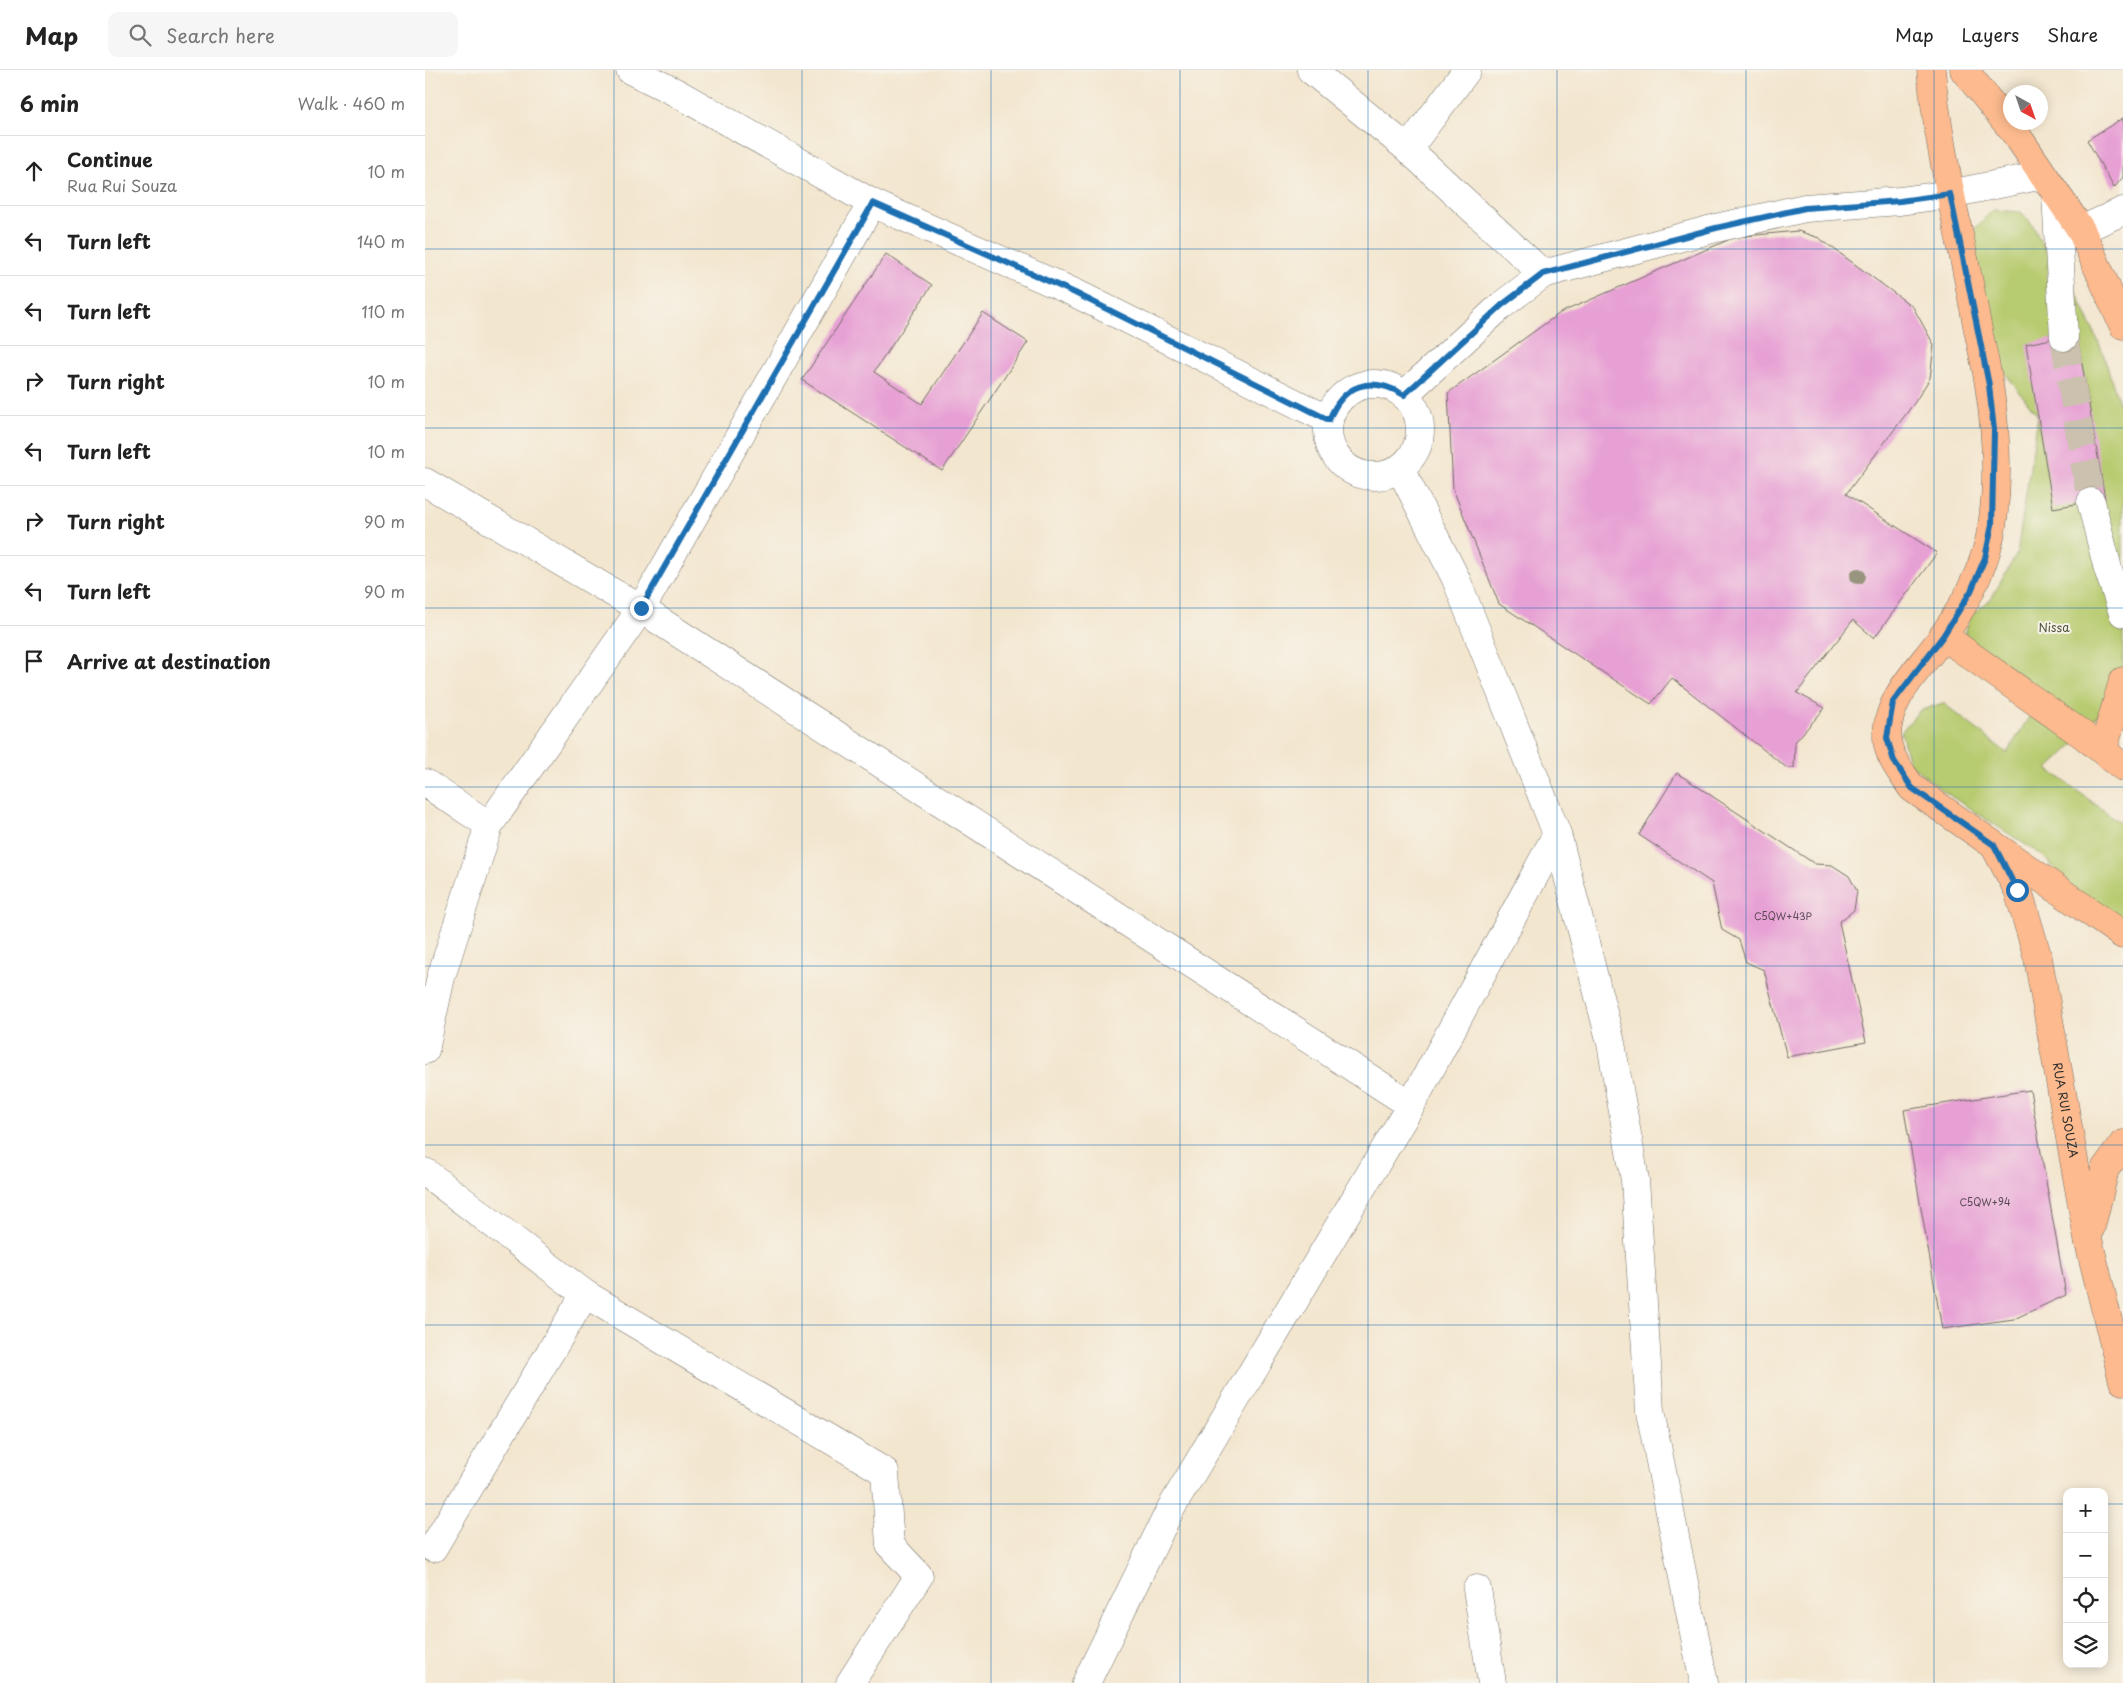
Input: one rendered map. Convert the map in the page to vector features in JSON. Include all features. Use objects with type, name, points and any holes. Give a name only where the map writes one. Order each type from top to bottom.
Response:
[{"type":"main road","points":[[1931,70],[1935,109],[1950,194],[1989,385],[1994,430],[1995,483],[1992,525],[1985,558],[1971,591],[1943,636],[1893,702],[1887,738],[1894,761],[1912,788],[2123,935]]},
{"type":"main road","points":[[1964,70],[2018,137],[2081,230],[2123,325]]},
{"type":"main road","points":[[1943,636],[2113,758],[2123,681]]},
{"type":"main road","name":"RUA RUI SOUZA","points":[[1994,845],[2017,890],[2038,958],[2089,1238],[2123,1381]]},
{"type":"main road","points":[[2089,1238],[2105,1169],[2123,1144]]},
{"type":"street","points":[[630,70],[675,92],[873,203],[1075,293],[1329,420]]},
{"type":"street","points":[[1311,70],[1408,149],[1543,274]]},
{"type":"street","points":[[1408,149],[1467,70]]},
{"type":"street","points":[[1404,395],[1502,305],[1543,274],[1716,228],[1805,208],[1900,201],[2050,184],[2064,337]]},
{"type":"street","points":[[425,1050],[433,975],[489,825],[641,608],[873,203]]},
{"type":"street","points":[[2081,230],[2123,211]]},
{"type":"street","points":[[1375,384],[1391,387],[1404,395],[1413,406],[1419,419],[1420,432],[1417,446],[1410,458],[1400,468],[1385,475],[1370,476],[1355,472],[1342,463],[1332,450],[1328,436],[1329,420],[1335,405],[1346,394],[1359,386],[1375,384]]},
{"type":"street","points":[[1400,468],[1456,578],[1557,834],[1613,1053],[1635,1180],[1651,1411],[1704,1683]]},
{"type":"street","points":[[425,482],[641,608],[1411,1105]]},
{"type":"street","points":[[2091,502],[2108,569],[2123,613]]},
{"type":"street","points":[[2113,758],[2123,725]]},
{"type":"street","points":[[425,783],[489,825]]},
{"type":"street","points":[[1086,1683],[1170,1510],[1411,1105],[1557,834]]},
{"type":"street","points":[[425,1172],[585,1294],[885,1472],[890,1545],[919,1576],[850,1683]]},
{"type":"street","points":[[433,1548],[585,1294]]},
{"type":"street","points":[[1477,1589],[1492,1683]]},
{"type":"green space","name":"Nissa","points":[[1993,210],[2021,212],[2032,224],[2044,248],[2073,285],[2102,350],[2123,416],[2123,681],[2083,735],[2048,769],[2123,825],[2123,935],[2091,912],[2043,856],[1943,791],[1909,763],[1901,732],[1919,711],[1943,703],[2007,753],[2037,704],[1964,638],[1970,616],[1991,599],[2017,553],[2038,416],[2005,373],[1994,344],[1970,233]]},
{"type":"building","points":[[2123,118],[2123,177],[2114,188],[2087,140]]},
{"type":"building","points":[[1798,231],[1819,238],[1913,307],[1934,345],[1930,378],[1915,402],[1846,494],[1937,553],[1874,638],[1853,620],[1797,693],[1825,708],[1795,742],[1794,768],[1787,768],[1672,678],[1651,704],[1499,604],[1453,489],[1448,393],[1560,313],[1735,237]]},
{"type":"building","points":[[886,254],[932,285],[874,372],[922,404],[983,313],[1028,342],[942,471],[802,380]]},
{"type":"building","points":[[2077,334],[2105,499],[2053,508],[2026,344]]},
{"type":"building","points":[[1677,773],[1815,864],[1832,865],[1849,876],[1857,891],[1854,910],[1839,922],[1866,1042],[1787,1057],[1764,970],[1746,962],[1739,940],[1722,930],[1712,883],[1639,835]]},
{"type":"building","points":[[2030,1090],[2066,1295],[2014,1319],[1942,1329],[1904,1110]]},
{"type":"tunnel","points":[[2064,337],[2091,502]]},
{"type":"route","points":[[641,608],[873,203],[1075,293],[1329,420],[1335,405],[1346,394],[1359,386],[1375,384],[1391,387],[1404,395],[1502,305],[1543,274],[1716,228],[1805,208],[1900,201],[1950,194],[1989,385],[1994,430],[1995,483],[1992,525],[1985,558],[1971,591],[1943,636],[1893,702],[1887,738],[1894,761],[1912,788],[1994,845],[2017,890]]}]
